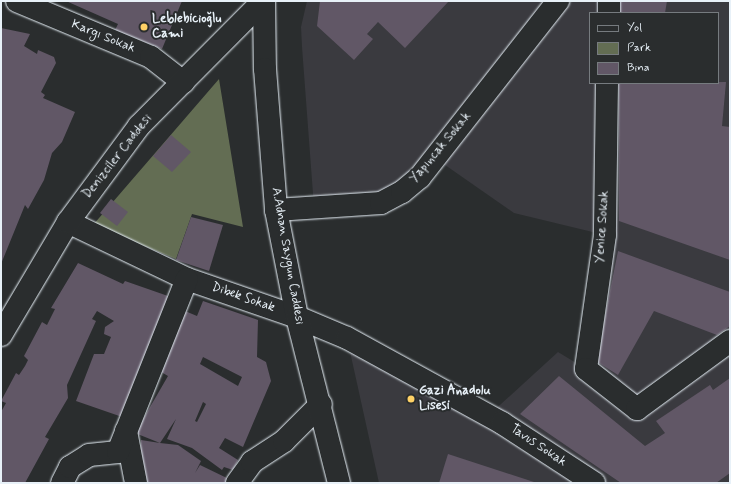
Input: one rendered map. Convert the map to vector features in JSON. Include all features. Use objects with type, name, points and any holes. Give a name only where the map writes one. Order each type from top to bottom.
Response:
[{"type":"street","name":"Kargı Sokak","points":[[17,1],[151,57],[183,82]]},
{"type":"street","name":"Denizciler Caddesi","points":[[1,335],[68,222],[139,126],[264,1]]},
{"type":"street","name":"A.Adnan Saygun Caddesi","points":[[264,1],[265,69],[276,210],[297,317],[321,404],[339,483]]},
{"type":"street","name":"Yapıncak Sokak","points":[[276,210],[381,202],[402,192],[420,177],[558,1]]},
{"type":"street","points":[[608,12],[609,1]]},
{"type":"street","name":"Yenice Sokak","points":[[607,84],[605,235],[586,369],[637,409],[730,341]]},
{"type":"street","name":"Dibek Sokak","points":[[68,222],[187,279],[297,317],[347,338],[502,423]]},
{"type":"street","points":[[62,483],[70,467],[89,455],[118,452],[187,279]]},
{"type":"street","points":[[237,483],[252,462],[284,441],[321,404]]},
{"type":"street","name":"Tavus Sokak","points":[[502,423],[594,483]]},
{"type":"street","points":[[126,431],[136,483]]},
{"type":"shaded area","points":[[307,1],[730,1],[730,483],[379,483],[347,338],[489,415],[558,352],[586,369],[605,235],[514,213],[435,158],[402,192],[314,207],[301,27]]},
{"type":"green space","points":[[219,79],[243,227],[192,214],[176,259],[93,225]]},
{"type":"building","name":"Leblebicioğlu Cami","points":[[66,1],[182,1],[162,49],[115,30],[118,24]]},
{"type":"building","points":[[320,1],[449,1],[405,48],[378,22],[367,34],[373,39],[354,60],[317,26]]},
{"type":"building","points":[[620,1],[667,1],[665,12],[620,12]]},
{"type":"building","points":[[1,28],[30,34],[24,46],[37,54],[38,50],[54,57],[56,63],[41,92],[45,95],[43,98],[75,112],[62,142],[52,153],[44,180],[28,209],[25,205],[1,264]]},
{"type":"building","points":[[719,82],[726,82],[722,126],[730,127],[730,260],[619,221],[619,84],[719,84]]},
{"type":"building","points":[[171,135],[191,152],[172,172],[153,156]]},
{"type":"building","points":[[111,199],[128,212],[117,226],[100,213]]},
{"type":"building","points":[[191,217],[223,225],[209,271],[176,260]]},
{"type":"building","points":[[618,251],[730,292],[730,326],[717,335],[654,311],[618,375],[596,361]]},
{"type":"building","points":[[78,263],[123,284],[125,281],[168,296],[172,303],[128,419],[76,401],[94,354],[104,354],[111,337],[104,334],[105,327],[114,321],[97,311],[92,319],[96,321],[67,385],[68,398],[45,437],[49,439],[25,483],[1,483],[1,412],[6,403],[1,401],[16,373],[19,375],[25,366],[28,360],[24,356],[42,322],[47,325],[55,309],[51,308]]},
{"type":"building","points":[[203,301],[258,320],[257,357],[266,362],[271,381],[243,447],[225,438],[219,448],[238,460],[233,470],[224,467],[222,470],[192,448],[167,439],[176,419],[160,443],[135,433],[168,376],[156,369],[185,311],[197,316]],"holes":[[[203,357],[242,377],[238,386],[200,364]],[[203,402],[206,404],[197,422],[195,421]]]},
{"type":"building","points":[[559,376],[645,446],[665,433],[656,421],[710,385],[713,390],[730,378],[730,473],[716,483],[621,483],[520,414]]},
{"type":"building","points":[[141,440],[178,445],[201,461],[195,473],[200,465],[231,480],[229,483],[140,483]]},
{"type":"building","points":[[448,454],[537,483],[439,483]]},
{"type":"place","name":"Leblebicioğlu Cami","points":[[144,27]]},
{"type":"place","name":"Gazi Anadolu Lisesi","points":[[411,399]]}]
